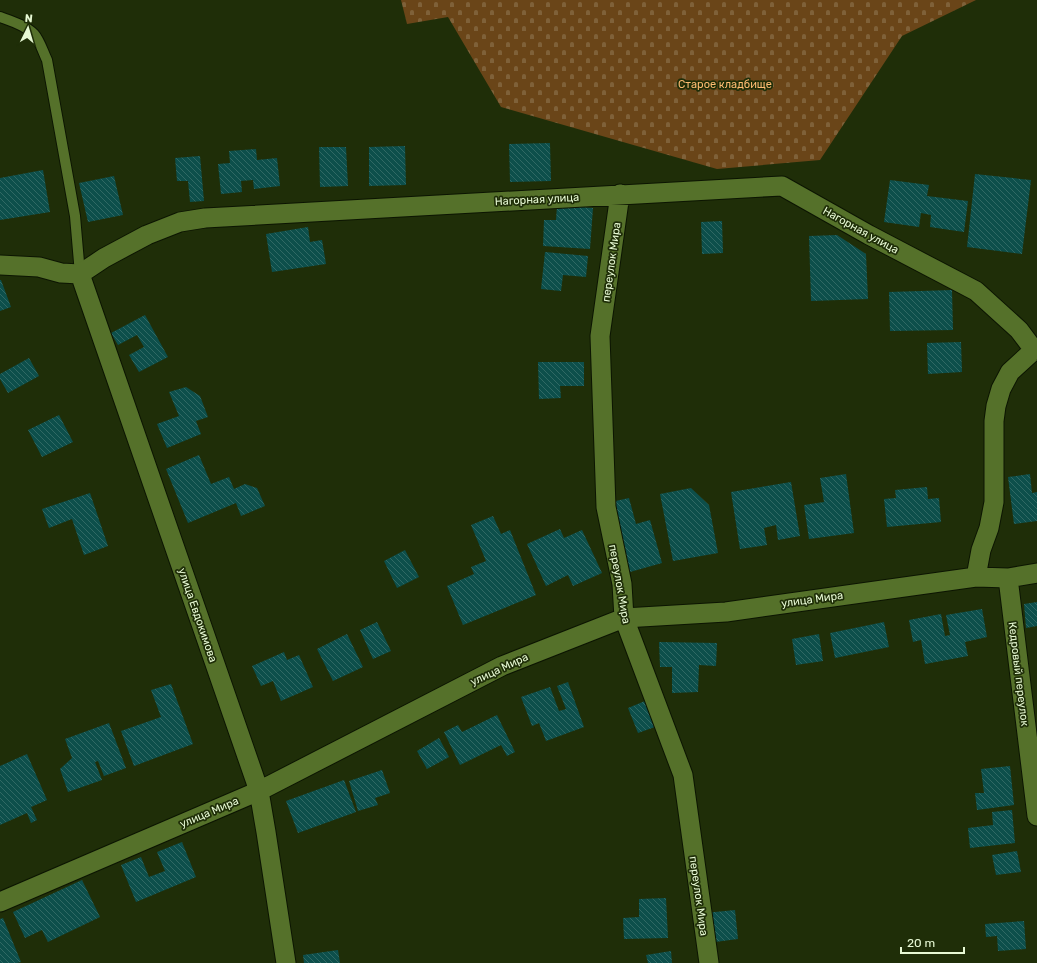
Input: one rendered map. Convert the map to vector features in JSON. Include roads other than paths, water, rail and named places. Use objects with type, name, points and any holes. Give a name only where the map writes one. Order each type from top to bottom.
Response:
[{"type":"street","name":"Нагорная улица","points":[[80,274],[109,255],[147,235],[180,222],[205,218],[782,186],[869,235],[976,291],[1036,346]]},
{"type":"street","name":"переулок Мира","points":[[620,194],[600,336],[606,507],[622,584],[624,618],[683,775],[709,963]]},
{"type":"street","points":[[0,265],[39,267],[61,273],[80,274]]},
{"type":"street","name":"улица Евдокимова","points":[[80,274],[258,791],[266,832],[286,963]]},
{"type":"street","points":[[976,577],[981,550],[989,528],[994,502],[994,420],[996,406],[1001,390],[1010,372],[1036,346]]},
{"type":"street","name":"улица Мира","points":[[0,902],[258,791],[502,666],[624,618],[726,612],[976,577],[1008,578],[1037,573]]},
{"type":"street","name":"Кедровый переулок","points":[[1008,578],[1037,816]]},
{"type":"lane","points":[[0,17],[19,24],[34,34],[41,45],[47,60],[75,216],[80,274]]},
{"type":"park label","name":"Старое кладбище","points":[[725,84]]}]
